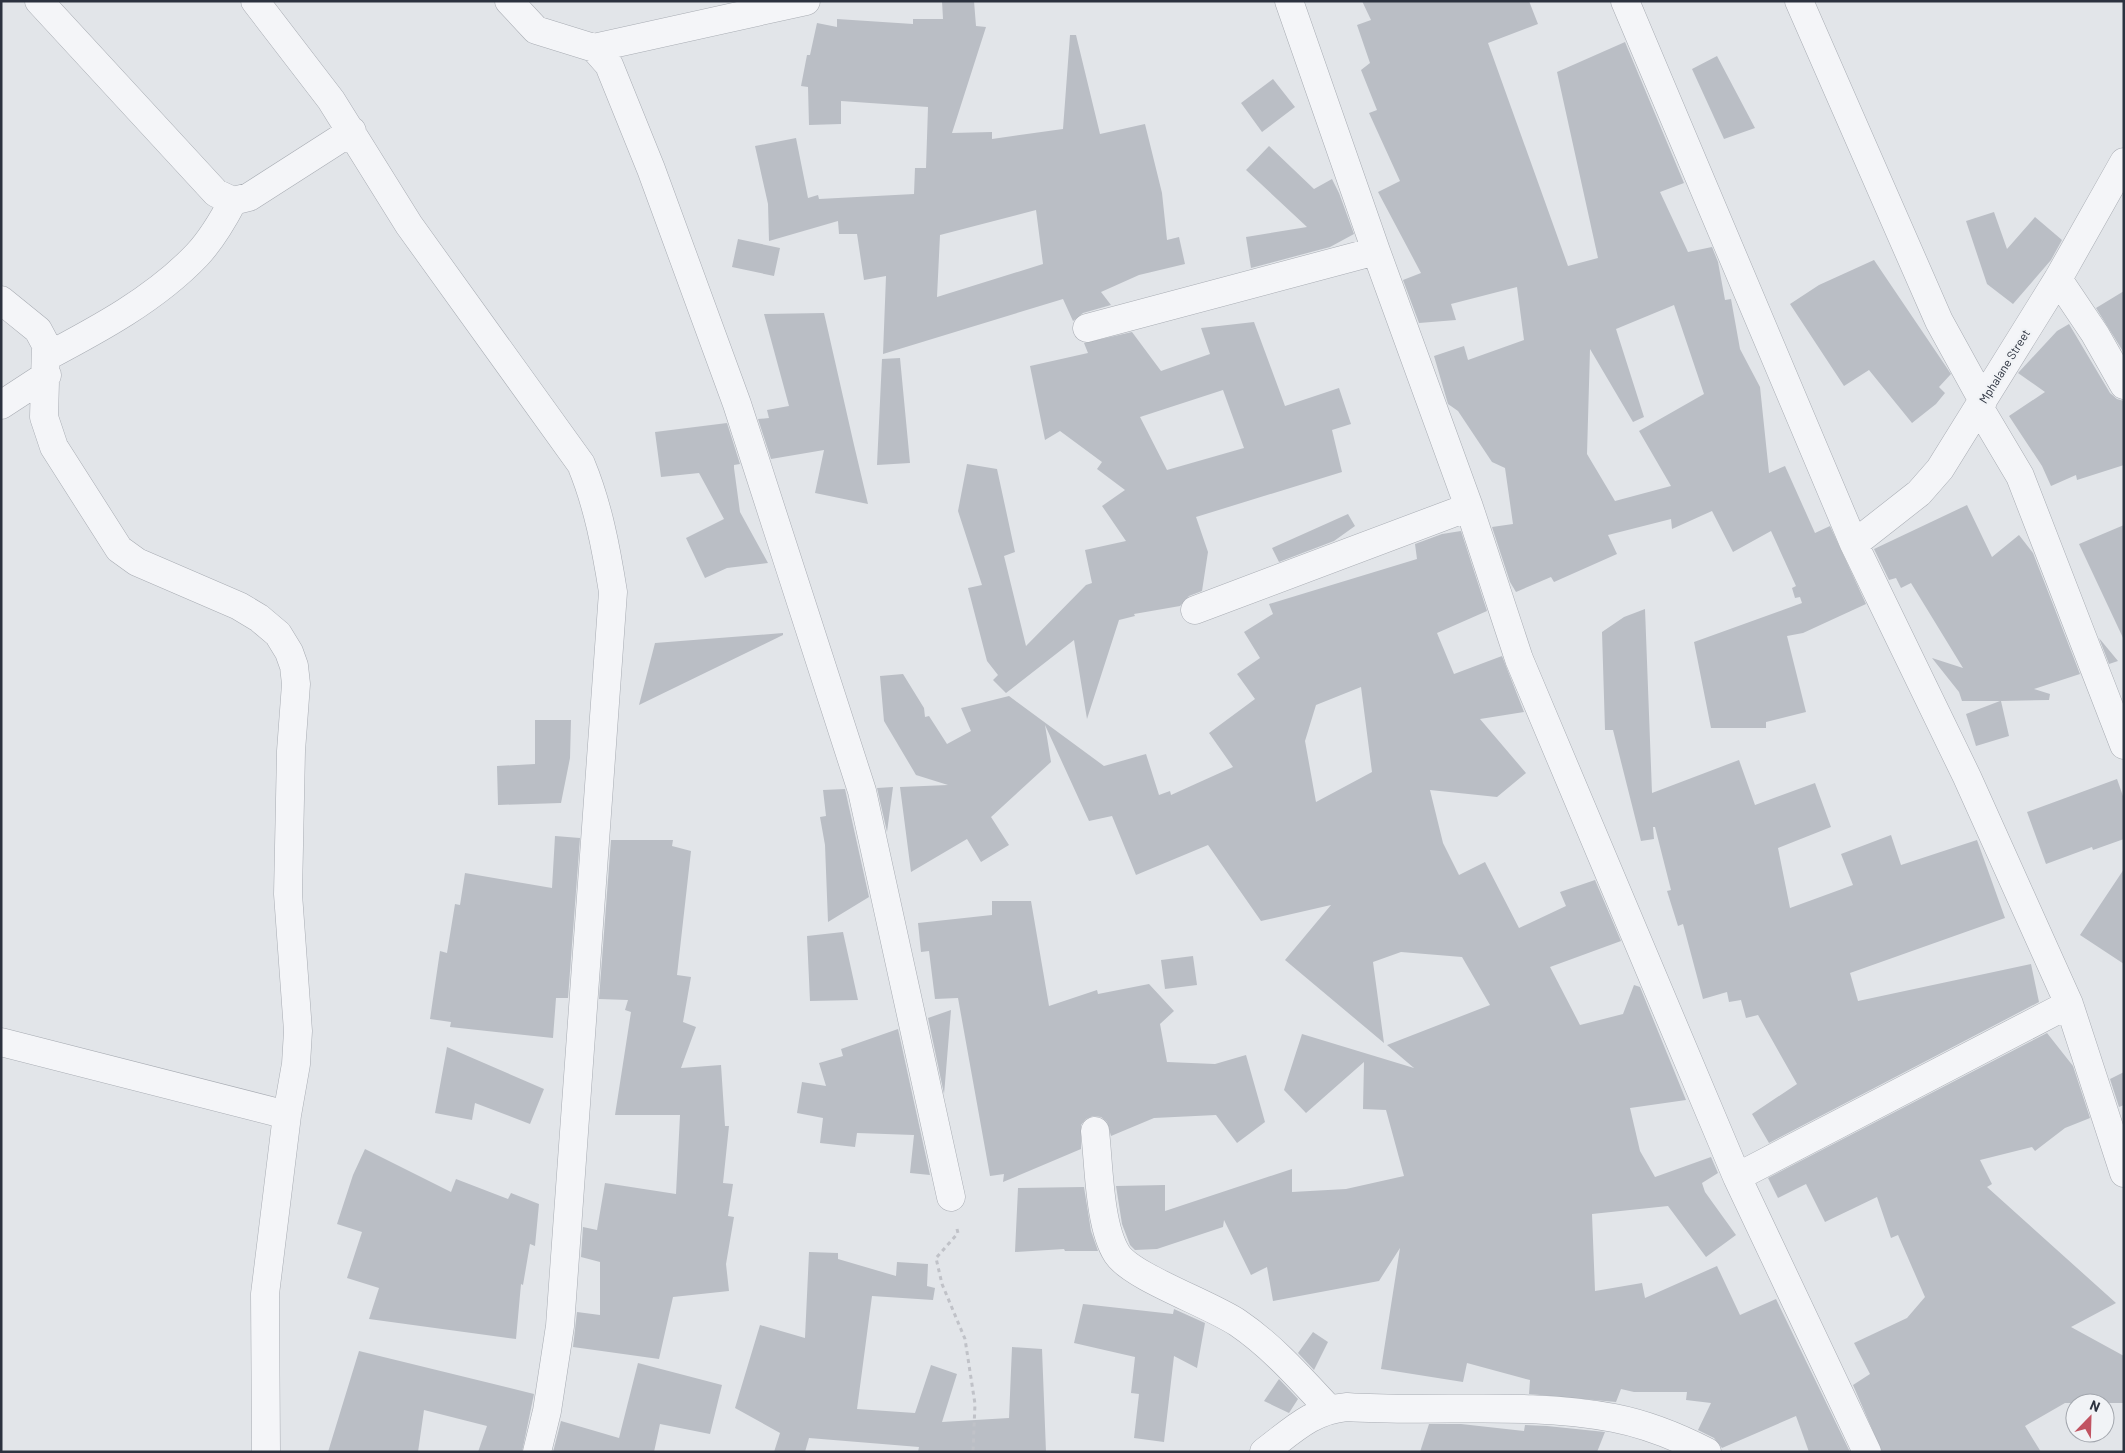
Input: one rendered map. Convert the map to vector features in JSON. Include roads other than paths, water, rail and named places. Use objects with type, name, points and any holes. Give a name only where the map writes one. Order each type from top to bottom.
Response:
[{"type":"street","points":[[39,1],[216,193],[233,201],[249,197],[352,131]]},
{"type":"street","points":[[255,1],[331,100],[409,225],[581,464],[590,486],[606,548],[613,592],[560,1326],[547,1411],[537,1452]]},
{"type":"street","points":[[509,1],[536,30],[552,37],[572,40],[594,48],[609,65],[651,169],[737,404],[862,791],[951,1197]]},
{"type":"street","points":[[594,48],[806,1]]},
{"type":"street","points":[[1289,1],[1376,251],[1469,507],[1519,659],[1737,1177],[1867,1452]]},
{"type":"street","points":[[1626,1],[1854,544],[1967,777],[2069,1004],[2124,1173]]},
{"type":"street","points":[[1799,1],[1939,321],[2020,476],[2124,744]]},
{"type":"street","name":"Mphalane Street","points":[[1854,544],[1919,493],[1940,469],[2058,279],[2124,162]]},
{"type":"street","points":[[1,406],[47,366],[165,284],[198,254],[233,201]]},
{"type":"street","points":[[1087,328],[1376,251]]},
{"type":"street","points":[[2058,279],[2124,385]]},
{"type":"street","points":[[1,300],[38,330],[46,345],[47,366],[43,401],[44,417],[54,447],[120,549],[137,562],[239,606],[258,618],[278,634],[289,652],[294,666],[296,684],[291,751],[288,894],[298,1031],[296,1064],[287,1115],[265,1294],[266,1452]]},
{"type":"street","points":[[1195,610],[1469,507]]},
{"type":"street","points":[[1737,1177],[2069,1004]]},
{"type":"street","points":[[1,1042],[287,1115]]},
{"type":"street","points":[[1095,1131],[1104,1219],[1116,1253],[1126,1264],[1239,1324],[1266,1346],[1329,1408]]},
{"type":"street","points":[[1264,1452],[1314,1415],[1329,1408],[1570,1412],[1615,1418],[1660,1432],[1706,1452]]}]
